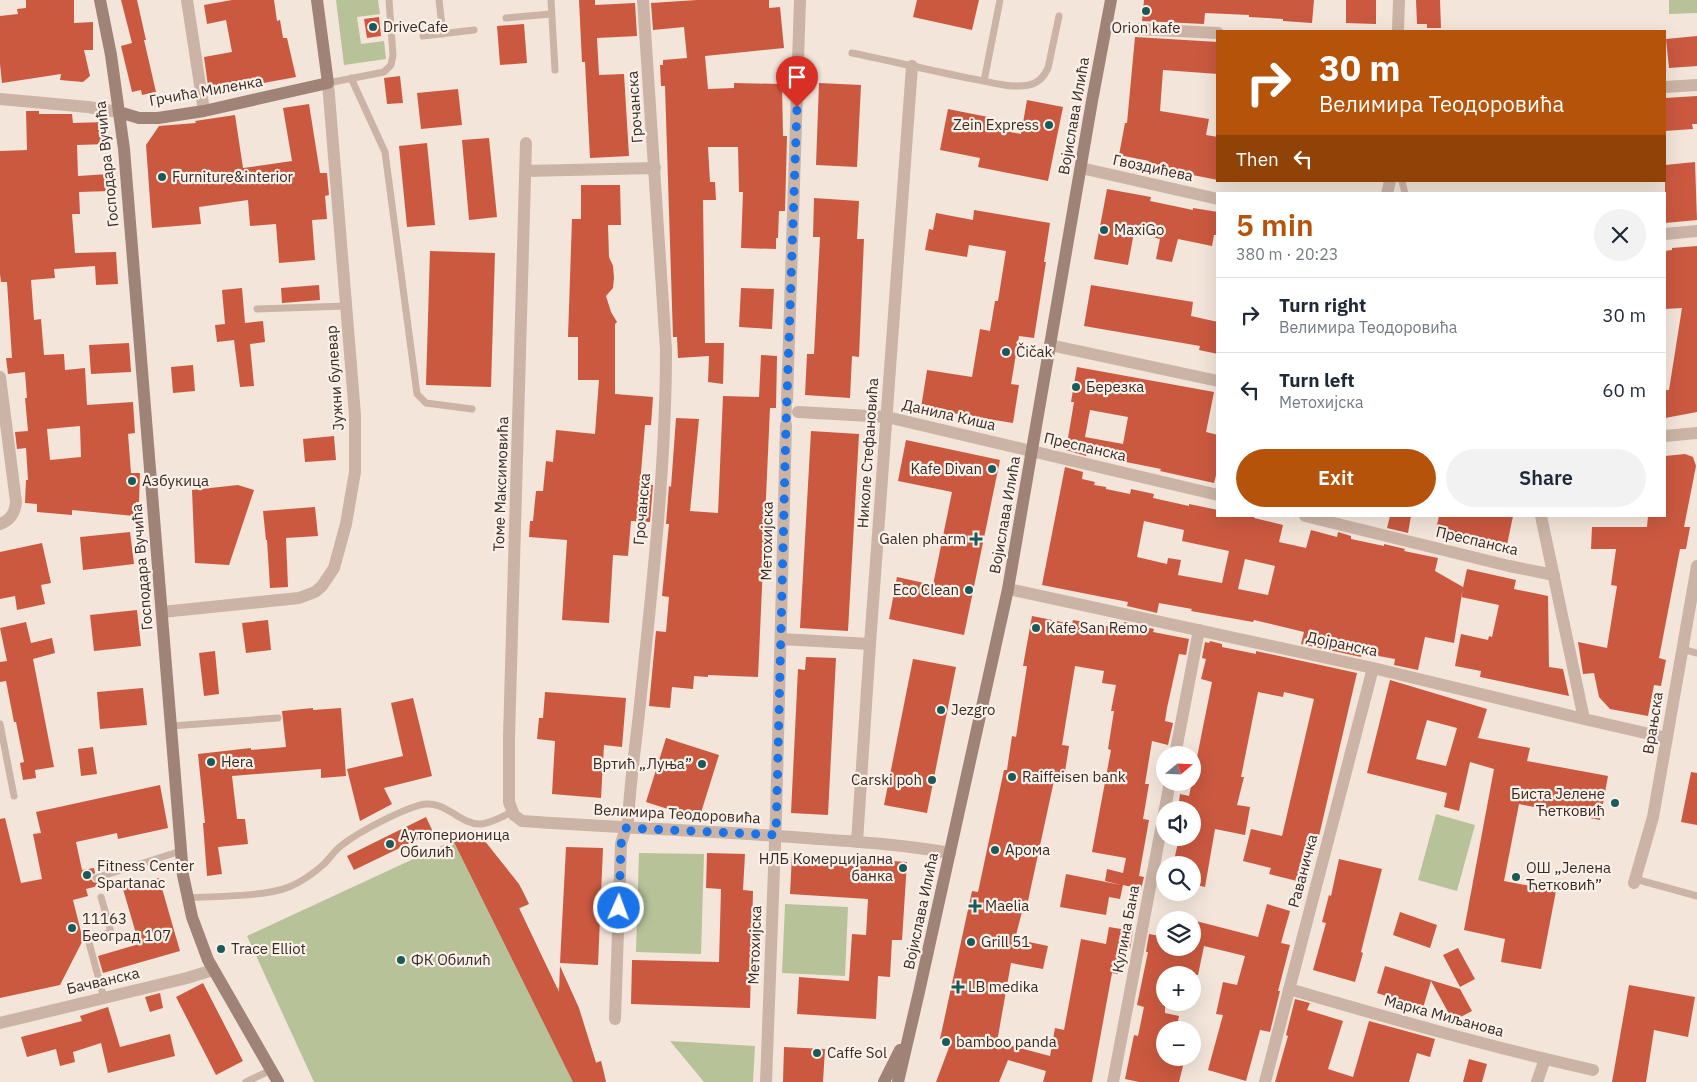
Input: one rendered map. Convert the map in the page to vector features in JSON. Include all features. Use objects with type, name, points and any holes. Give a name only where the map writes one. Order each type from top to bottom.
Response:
[{"type":"main road","name":"Господара Вучића","points":[[100,0],[124,150],[181,851],[187,898],[197,932],[213,970],[278,1082]]},
{"type":"main road","name":"Јужни булевар","points":[[317,0],[328,84]]},
{"type":"main road","name":"Војислава Илића","points":[[898,1082],[920,992],[1008,589],[1111,0]]},
{"type":"main road","name":"Грчића Миленка","points":[[119,112],[146,119],[204,111],[328,84]]},
{"type":"main road","name":"Војислава Илића","points":[[884,1082],[909,1032]]},
{"type":"street","points":[[187,0],[204,111]]},
{"type":"street","name":"Грочанска","points":[[615,1019],[621,844],[626,828],[654,568],[665,414],[666,350],[644,0]]},
{"type":"street","name":"Метохијска","points":[[766,1082],[776,835],[786,425],[800,0]]},
{"type":"street","points":[[1398,30],[1399,0]]},
{"type":"street","points":[[1137,29],[1216,33]]},
{"type":"street","name":"Николе Стефановића","points":[[857,842],[912,66]]},
{"type":"street","name":"Јужни булевар","points":[[162,612],[299,598],[315,592],[327,581],[334,568],[346,524],[354,472],[355,415],[328,84]]},
{"type":"street","points":[[1666,87],[1697,84]]},
{"type":"street","name":"Грчића Миленка","points":[[0,99],[88,107],[119,112]]},
{"type":"street","name":"Томе Максимовића","points":[[517,816],[509,802],[509,737],[526,143]]},
{"type":"street","points":[[526,172],[655,168]]},
{"type":"street","name":"Гвоздићева","points":[[1081,168],[1216,199]]},
{"type":"street","points":[[1666,234],[1697,231]]},
{"type":"street","points":[[1050,345],[1216,381]]},
{"type":"street","points":[[0,377],[16,502],[12,516],[6,522],[0,524]]},
{"type":"street","name":"Данила Киша","points":[[798,412],[887,417],[1032,451]]},
{"type":"street","points":[[1666,436],[1697,433]]},
{"type":"street","name":"Преспанска","points":[[1032,451],[1216,495]]},
{"type":"street","name":"Преспанска","points":[[1309,517],[1508,566],[1554,575]]},
{"type":"street","points":[[1541,517],[1584,719]]},
{"type":"street","name":"Врањска","points":[[1634,881],[1653,816],[1697,566]]},
{"type":"street","name":"Дојранска","points":[[1008,589],[1373,668],[1667,738]]},
{"type":"street","points":[[1177,746],[1199,630]]},
{"type":"street","points":[[781,639],[870,644]]},
{"type":"street","name":"Раваничка","points":[[1265,1082],[1373,668]]},
{"type":"street","name":"Кулина Бана","points":[[1113,1082],[1168,791]]},
{"type":"street","name":"Велимира Теодоровића","points":[[517,816],[626,828],[776,835],[950,853]]},
{"type":"street","name":"Бачванска","points":[[0,1023],[213,970]]},
{"type":"street","name":"Марка Миљанова","points":[[1289,989],[1545,1060],[1592,1070]]},
{"type":"street","points":[[1537,1082],[1545,1060]]},
{"type":"lane","points":[[328,84],[384,72],[391,65],[393,55],[389,0]]},
{"type":"lane","points":[[439,0],[443,34]]},
{"type":"lane","points":[[551,0],[555,70]]},
{"type":"lane","points":[[984,81],[1000,0]]},
{"type":"lane","points":[[506,18],[551,14]]},
{"type":"lane","points":[[852,53],[984,81],[1022,86],[1040,80],[1045,76],[1059,16]]},
{"type":"lane","points":[[423,36],[474,30]]},
{"type":"lane","points":[[350,78],[385,152],[417,394],[426,403],[472,409]]},
{"type":"lane","points":[[257,309],[347,306]]},
{"type":"lane","points":[[1682,649],[1697,653]]},
{"type":"lane","points":[[171,726],[278,718]]},
{"type":"lane","points":[[0,724],[14,796]]},
{"type":"lane","points":[[187,898],[275,892],[289,887],[324,864],[341,845],[355,836],[394,815],[422,805],[428,804],[445,808],[466,820],[479,824],[517,816]]},
{"type":"lane","points":[[96,878],[181,851]]},
{"type":"lane","points":[[1634,881],[1697,896]]},
{"type":"lane","points":[[101,897],[111,932],[88,939],[104,998]]},
{"type":"lane","points":[[246,1082],[270,1070]]},
{"type":"green space","points":[[336,0],[378,0],[380,14],[357,17],[361,44],[384,41],[386,59],[344,65]]},
{"type":"green space","points":[[1669,0],[1697,0],[1697,13],[1669,14]]},
{"type":"green space","points":[[1436,814],[1475,825],[1457,891],[1418,880]]},
{"type":"green space","name":"ФК Обилић","points":[[476,830],[514,878],[510,881],[522,889],[529,904],[519,909],[557,988],[568,984],[596,1062],[601,1061],[605,1076],[596,1079],[598,1082],[314,1082],[247,936]]},
{"type":"green space","points":[[639,853],[704,854],[701,954],[636,952]]},
{"type":"green space","points":[[785,904],[848,907],[845,976],[782,973]]},
{"type":"green space","points":[[670,1041],[755,1046],[753,1082],[704,1082]]},
{"type":"building","points":[[26,0],[74,0],[74,23],[93,22],[93,50],[84,50],[90,76],[83,82],[60,80],[61,74],[2,83],[0,16],[18,14],[17,9],[26,8]]},
{"type":"building","points":[[121,0],[137,0],[156,92],[142,95],[141,90],[132,92],[121,46],[132,43]]},
{"type":"building","points":[[232,0],[274,0],[277,21],[280,20],[283,38],[287,38],[296,77],[209,93],[204,57],[232,52],[226,20],[207,24],[204,5]]},
{"type":"building","points":[[579,0],[595,0],[595,5],[635,3],[637,36],[597,38],[599,75],[624,74],[629,156],[590,158],[585,62],[582,62]]},
{"type":"building","points":[[697,0],[769,0],[769,8],[780,7],[784,48],[705,56],[708,89],[734,88],[734,83],[782,84],[783,136],[787,136],[785,211],[779,211],[776,249],[741,248],[743,192],[739,192],[738,147],[708,147],[710,182],[715,182],[716,200],[703,200],[705,343],[724,343],[723,384],[708,382],[709,356],[678,358],[677,337],[673,337],[665,86],[661,86],[660,65],[663,65],[663,60],[687,58],[684,27],[653,30],[651,3]]},
{"type":"building","points":[[917,0],[979,0],[972,30],[913,17]]},
{"type":"building","points":[[1144,0],[1314,0],[1312,23],[1249,17],[1249,15],[1205,13],[1204,24],[1142,21]]},
{"type":"building","points":[[1346,0],[1376,0],[1376,24],[1346,23]]},
{"type":"building","points":[[1416,0],[1440,0],[1441,28],[1427,28],[1427,24],[1417,24]]},
{"type":"building","name":"DriveCafe","points":[[379,17],[381,36],[367,38],[364,19]]},
{"type":"building","points":[[524,24],[527,63],[500,65],[497,26]]},
{"type":"building","points":[[1697,36],[1697,66],[1669,68],[1666,39]]},
{"type":"building","points":[[1135,37],[1216,42],[1216,74],[1163,70],[1160,111],[1209,119],[1206,135],[1216,137],[1216,180],[1172,171],[1173,169],[1148,166],[1149,161],[1119,155],[1125,123],[1127,123]]},
{"type":"building","points":[[400,76],[403,103],[387,104],[384,78]]},
{"type":"building","points":[[819,83],[861,85],[857,167],[816,165]]},
{"type":"building","points":[[458,89],[462,125],[421,129],[417,93]]},
{"type":"building","points":[[1697,96],[1697,124],[1692,124],[1693,129],[1666,131],[1666,98]]},
{"type":"building","points":[[1027,100],[1063,107],[1048,181],[978,167],[980,158],[940,150],[948,109],[988,117],[986,127],[1021,134]]},
{"type":"building","points":[[309,104],[320,173],[327,173],[329,195],[325,196],[327,219],[312,220],[315,260],[279,263],[276,224],[250,226],[248,200],[199,207],[201,224],[152,228],[146,145],[159,126],[196,123],[195,121],[235,115],[243,168],[292,161],[283,108]]},
{"type":"building","points":[[26,111],[39,111],[39,114],[72,114],[73,123],[106,122],[107,144],[77,145],[78,176],[109,174],[110,191],[79,192],[80,214],[72,214],[75,253],[116,252],[118,284],[96,285],[95,266],[54,269],[55,278],[31,280],[34,320],[41,319],[44,355],[64,354],[65,370],[85,368],[87,405],[133,402],[135,433],[128,434],[131,473],[140,473],[139,502],[136,502],[134,516],[72,510],[72,515],[37,512],[37,504],[25,503],[26,480],[28,480],[26,448],[17,449],[15,432],[28,431],[25,398],[27,398],[25,372],[8,374],[6,358],[12,358],[7,282],[1,282],[0,274],[0,151],[27,150]],"holes":[[[80,426],[81,457],[50,460],[47,429]]]},
{"type":"building","points":[[489,138],[497,217],[469,220],[462,140]]},
{"type":"building","points":[[427,143],[435,225],[407,227],[399,146]]},
{"type":"building","points":[[1695,162],[1697,220],[1666,223],[1666,165]]},
{"type":"building","points":[[581,185],[620,185],[621,225],[608,225],[609,257],[613,266],[614,278],[613,288],[606,296],[611,312],[617,322],[615,324],[615,394],[653,397],[651,425],[645,425],[640,484],[653,485],[650,522],[631,521],[628,556],[613,555],[609,623],[562,620],[567,540],[529,537],[530,521],[533,521],[536,491],[543,491],[546,461],[553,462],[556,430],[595,434],[599,380],[578,380],[578,337],[568,337],[572,219],[581,219]]},
{"type":"building","points":[[1107,189],[1151,197],[1150,201],[1193,210],[1193,208],[1216,212],[1216,235],[1214,235],[1212,246],[1178,239],[1172,262],[1156,259],[1160,239],[1134,232],[1128,265],[1094,259]]},
{"type":"building","points":[[814,198],[859,201],[857,239],[864,239],[859,357],[852,356],[850,398],[805,395],[807,354],[814,354],[820,237],[813,237]]},
{"type":"building","points":[[974,210],[1050,223],[1034,338],[1019,336],[1011,384],[1019,385],[1013,423],[921,408],[927,370],[972,377],[980,329],[990,331],[995,301],[998,301],[1006,251],[969,245],[967,257],[925,250],[929,229],[933,230],[936,213],[973,220]]},
{"type":"building","points":[[1697,246],[1697,412],[1666,418],[1666,390],[1669,390],[1682,308],[1666,309],[1666,251],[1672,250],[1672,248]]},
{"type":"building","points":[[430,251],[495,253],[491,387],[426,385]]},
{"type":"building","points":[[319,285],[320,300],[282,303],[281,288]]},
{"type":"building","points":[[1091,285],[1193,302],[1191,316],[1216,322],[1216,354],[1199,350],[1200,346],[1084,326]]},
{"type":"building","points":[[242,288],[245,323],[263,321],[265,342],[250,344],[254,386],[240,387],[234,340],[217,342],[215,325],[225,324],[222,290]]},
{"type":"building","points":[[741,288],[774,289],[772,329],[739,327]]},
{"type":"building","points":[[129,343],[131,372],[91,374],[89,345]]},
{"type":"building","points":[[761,355],[777,356],[776,408],[770,408],[758,677],[694,676],[693,689],[672,687],[670,708],[649,706],[656,631],[666,632],[669,597],[662,596],[669,524],[666,524],[669,486],[671,487],[676,418],[699,419],[690,511],[718,513],[723,396],[759,397]]},
{"type":"building","points":[[193,365],[195,391],[173,393],[171,367]]},
{"type":"building","points":[[1077,367],[1214,392],[1206,432],[1216,434],[1216,476],[1214,483],[1160,471],[1161,469],[1086,454],[1086,456],[1066,450],[1074,402],[1071,402]],"holes":[[[1090,410],[1128,417],[1123,444],[1085,437]]]},
{"type":"building","points":[[811,431],[859,434],[848,631],[800,628]]},
{"type":"building","points":[[334,436],[336,460],[305,462],[303,439]]},
{"type":"building","points":[[906,440],[1000,460],[964,635],[889,619],[897,577],[933,585],[952,492],[898,481]]},
{"type":"building","points":[[1685,454],[1693,457],[1696,466],[1684,527],[1690,527],[1686,549],[1680,549],[1659,658],[1666,660],[1661,686],[1654,685],[1648,716],[1610,709],[1599,697],[1594,673],[1583,674],[1578,642],[1607,648],[1617,586],[1611,585],[1616,549],[1591,549],[1592,527],[1647,527],[1648,517],[1666,517],[1666,456]]},
{"type":"building","points":[[1065,467],[1083,472],[1082,479],[1095,482],[1094,485],[1106,487],[1106,489],[1130,494],[1131,489],[1154,494],[1153,498],[1216,510],[1216,517],[1254,517],[1283,525],[1279,542],[1306,548],[1311,530],[1337,537],[1338,532],[1351,536],[1351,539],[1384,546],[1384,544],[1405,549],[1404,551],[1438,558],[1435,571],[1463,587],[1454,643],[1425,637],[1418,670],[1394,665],[1395,659],[1362,653],[1361,657],[1301,644],[1304,632],[1254,620],[1253,622],[1191,611],[1192,609],[1159,603],[1157,613],[1127,606],[1128,602],[1042,585]],"holes":[[[1144,521],[1184,530],[1182,541],[1229,551],[1222,583],[1178,575],[1181,560],[1168,558],[1167,564],[1137,557]],[[1245,559],[1275,566],[1268,595],[1238,589]]]},
{"type":"building","points":[[238,485],[254,490],[229,565],[195,563],[192,490]]},
{"type":"building","points":[[315,507],[318,536],[286,538],[288,587],[270,588],[263,511]]},
{"type":"building","points":[[1390,517],[1411,517],[1408,533],[1387,528]]},
{"type":"building","points":[[1439,517],[1513,517],[1507,545],[1436,529]]},
{"type":"building","points":[[130,532],[134,564],[83,570],[80,537]]},
{"type":"building","points":[[42,543],[51,583],[41,585],[45,604],[17,610],[15,596],[0,599],[0,552]]},
{"type":"building","points":[[1467,569],[1516,580],[1514,589],[1548,596],[1549,667],[1563,669],[1569,696],[1480,677],[1481,671],[1455,666],[1461,634],[1488,640],[1489,636],[1492,637],[1499,605],[1461,597]]},
{"type":"building","points":[[137,610],[141,646],[94,651],[90,615]]},
{"type":"building","points":[[1032,616],[1072,624],[1073,620],[1123,629],[1124,622],[1154,629],[1153,632],[1189,639],[1186,655],[1179,654],[1167,708],[1165,721],[1173,723],[1168,745],[1152,741],[1145,784],[1149,784],[1143,819],[1149,820],[1139,876],[1144,877],[1141,889],[1123,885],[1120,899],[1109,897],[1106,915],[1060,907],[1066,874],[1121,885],[1105,881],[1107,869],[1123,873],[1126,858],[1092,852],[1111,750],[1108,749],[1114,711],[1111,711],[1116,685],[1102,683],[1104,671],[1075,666],[1062,745],[1069,746],[1064,778],[1055,776],[1028,901],[1025,900],[1015,939],[1048,946],[1043,969],[1011,963],[997,1042],[1050,1056],[1055,1028],[1064,1030],[1081,939],[1106,944],[1109,927],[1133,931],[1130,949],[1123,947],[1118,974],[1112,973],[1092,1082],[1043,1082],[1046,1071],[1008,1060],[999,1082],[936,1082],[951,1042],[940,1039],[972,891],[978,892],[1004,770],[1007,770],[1012,736],[1016,737],[1027,666],[1023,666]]},
{"type":"building","points":[[268,620],[271,650],[246,653],[242,623]]},
{"type":"building","points":[[26,622],[31,643],[52,638],[55,653],[33,659],[54,767],[35,770],[36,778],[23,780],[20,763],[24,762],[16,722],[14,722],[6,681],[0,682],[0,662],[7,661],[0,628]]},
{"type":"building","points":[[1210,641],[1222,644],[1222,647],[1256,654],[1256,651],[1357,673],[1319,836],[1309,833],[1297,881],[1269,874],[1271,868],[1243,861],[1251,829],[1282,836],[1314,699],[1284,692],[1283,697],[1258,692],[1241,777],[1244,777],[1237,805],[1250,807],[1245,835],[1215,829],[1205,887],[1201,886],[1201,856],[1175,856],[1177,846],[1201,846],[1201,801],[1179,801],[1180,794],[1189,796],[1190,791],[1201,791],[1201,746],[1199,746],[1212,682],[1201,679],[1206,659],[1202,658],[1205,642],[1209,643]]},
{"type":"building","points":[[215,651],[219,694],[204,696],[199,653]]},
{"type":"building","points":[[806,657],[836,658],[828,815],[791,813],[798,669],[805,670]]},
{"type":"building","points":[[913,659],[956,667],[927,813],[884,805]]},
{"type":"building","points":[[1390,680],[1487,709],[1478,738],[1530,748],[1527,761],[1608,776],[1600,820],[1519,804],[1504,881],[1556,891],[1541,969],[1501,962],[1505,939],[1464,930],[1494,769],[1470,762],[1459,811],[1444,807],[1447,793],[1367,773]],"holes":[[[1427,720],[1457,728],[1446,766],[1416,759]]]},
{"type":"building","points":[[143,688],[147,725],[100,729],[97,692]]},
{"type":"building","points":[[545,692],[626,698],[622,747],[604,745],[601,798],[552,794],[555,741],[537,739],[539,718],[543,718]]},
{"type":"building","points":[[413,698],[432,776],[384,788],[392,804],[360,821],[347,769],[403,756],[391,703]]},
{"type":"building","points":[[313,708],[313,710],[341,708],[346,776],[321,778],[321,769],[232,776],[237,819],[245,819],[248,844],[218,847],[222,874],[207,876],[203,823],[205,823],[198,754],[251,748],[251,750],[286,747],[282,711]]},
{"type":"building","points":[[666,738],[719,755],[699,819],[646,802]]},
{"type":"building","points":[[93,747],[97,774],[81,776],[78,749]]},
{"type":"building","points":[[1691,772],[1697,773],[1697,825],[1681,822]]},
{"type":"building","points":[[160,785],[168,828],[118,839],[117,833],[76,842],[82,870],[94,868],[95,873],[91,879],[93,882],[98,883],[98,886],[86,889],[88,896],[73,900],[83,940],[60,985],[0,998],[0,819],[5,818],[21,883],[42,879],[33,834],[41,833],[36,812]]},
{"type":"building","name":"Аутоперионица Обилић","points":[[426,817],[433,832],[354,870],[347,856]]},
{"type":"building","points":[[476,830],[519,884],[529,904],[519,908],[559,992],[560,966],[579,1008],[596,1063],[601,1061],[606,1082],[573,1082],[453,840]]},
{"type":"building","points":[[566,847],[603,848],[598,965],[560,963]]},
{"type":"building","points":[[707,853],[745,854],[743,890],[753,891],[750,1008],[631,1004],[632,960],[719,962],[721,889],[706,888]]},
{"type":"building","points":[[792,855],[907,862],[902,940],[892,940],[890,977],[878,976],[876,1019],[797,1014],[799,977],[849,981],[852,934],[866,935],[868,899],[790,894]]},
{"type":"building","points":[[1339,859],[1382,869],[1355,982],[1313,970],[1326,923],[1322,922],[1329,895],[1331,896]]},
{"type":"building","points":[[159,878],[180,951],[103,973],[98,956],[139,944],[123,889]]},
{"type":"building","points":[[1267,904],[1290,911],[1281,943],[1290,945],[1270,1032],[1260,1030],[1246,1081],[1208,1070],[1223,1015],[1216,1014],[1223,982],[1237,985],[1245,956],[1204,946],[1200,966],[1156,966],[1156,1011],[1165,1011],[1165,1013],[1179,1016],[1178,1021],[1156,1021],[1156,1066],[1183,1066],[1179,1082],[1139,1082],[1125,1079],[1134,1035],[1138,1036],[1144,1007],[1137,1005],[1148,952],[1146,952],[1149,934],[1156,935],[1156,956],[1201,956],[1201,922],[1258,937]]},
{"type":"building","points":[[1400,912],[1437,925],[1430,948],[1393,935]]},
{"type":"building","points":[[1458,948],[1475,979],[1460,987],[1443,955]]},
{"type":"building","points":[[1385,966],[1460,989],[1472,1011],[1453,1021],[1431,981],[1423,1008],[1377,993]]},
{"type":"building","points":[[203,983],[243,1061],[216,1075],[176,997]]},
{"type":"building","points":[[1629,985],[1695,997],[1688,1037],[1654,1030],[1646,1082],[1612,1082]]},
{"type":"building","points":[[160,993],[163,1008],[150,1012],[145,997]]},
{"type":"building","points":[[1295,999],[1310,1003],[1307,1010],[1343,1021],[1328,1069],[1353,1077],[1369,1021],[1435,1039],[1430,1057],[1417,1053],[1409,1082],[1275,1082],[1288,1036],[1286,1035]]},
{"type":"building","points":[[108,1007],[120,1047],[170,1034],[175,1056],[108,1073],[101,1043],[73,1052],[75,1062],[60,1066],[56,1049],[27,1057],[21,1037],[82,1021],[80,1016]]},
{"type":"building","points":[[784,1047],[825,1049],[823,1082],[783,1082]]},
{"type":"building","points":[[1469,1059],[1487,1064],[1482,1082],[1463,1082]]},
{"type":"place","name":"Orion kafe","points":[[1146,11]]},
{"type":"place","name":"DriveCafe","points":[[373,27]]},
{"type":"place","name":"Zein Express","points":[[1049,125]]},
{"type":"place","name":"Furniture&interior","points":[[162,177]]},
{"type":"place","name":"MaxiGo","points":[[1104,230]]},
{"type":"place","name":"Čičak","points":[[1006,352]]},
{"type":"place","name":"Березка","points":[[1076,387]]},
{"type":"place","name":"Kafe Divan","points":[[992,469]]},
{"type":"place","name":"Азбукица","points":[[132,481]]},
{"type":"place","name":"Galen pharm","points":[[976,539]]},
{"type":"place","name":"Eco Clean","points":[[969,590]]},
{"type":"place","name":"Kafe San Remo","points":[[1036,628]]},
{"type":"place","name":"Jezgro","points":[[941,710]]},
{"type":"place","name":"Hera","points":[[211,762]]},
{"type":"place","name":"Вртић „Луња”","points":[[702,764]]},
{"type":"place","name":"Raiffeisen bank","points":[[1012,777]]},
{"type":"place","name":"Carski poh","points":[[932,780]]},
{"type":"place","name":"Биста Јелене Ћетковић","points":[[1615,803]]},
{"type":"place","name":"Аутоперионица Обилић","points":[[390,844]]},
{"type":"place","name":"Арома","points":[[995,850]]},
{"type":"place","name":"НЛБ Комерцијална банка","points":[[903,868]]},
{"type":"place","name":"Fitness Center Spartanac","points":[[87,875]]},
{"type":"place","name":"ОШ „Јелена Ћетковић”","points":[[1516,877]]},
{"type":"place","name":"Maelia","points":[[975,906]]},
{"type":"place","name":"11163 Београд 107","points":[[72,928]]},
{"type":"place","name":"Grill 51","points":[[971,942]]},
{"type":"place","name":"Trace Elliot","points":[[221,949]]},
{"type":"place","name":"ФК Обилић","points":[[401,960]]},
{"type":"place","name":"LB medika","points":[[958,987]]},
{"type":"place","name":"bamboo panda","points":[[946,1042]]},
{"type":"place","name":"Caffe Sol","points":[[817,1053]]},
{"type":"route","points":[[619,908],[621,844],[626,828],[776,835],[786,425],[797,107]]}]
